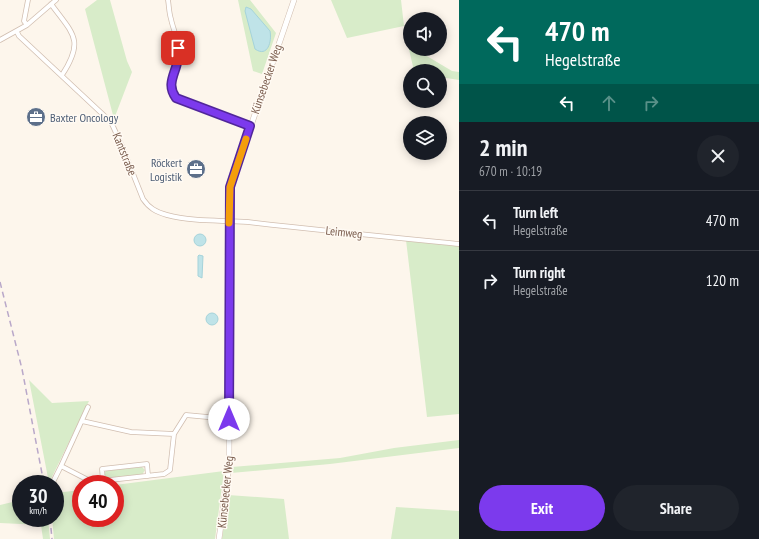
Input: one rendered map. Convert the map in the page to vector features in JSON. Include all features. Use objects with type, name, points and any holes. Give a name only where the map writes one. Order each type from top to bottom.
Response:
[{"type":"street","points":[[27,25],[24,21],[28,0]]},
{"type":"street","points":[[0,40],[17,32],[27,25],[56,0]]},
{"type":"street","points":[[168,0],[170,18],[178,48],[178,60],[171,80],[171,90],[173,94],[176,98],[183,101],[250,126]]},
{"type":"street","name":"Künsebecker Weg","points":[[219,539],[229,466],[230,187],[294,0]]},
{"type":"street","points":[[51,4],[74,37],[74,52],[71,61],[62,75]]},
{"type":"street","name":"Kantstraße","points":[[17,32],[19,36],[111,122],[143,199],[151,209],[168,215],[193,220],[229,221]]},
{"type":"street","name":"Leimweg","points":[[229,221],[459,244]]},
{"type":"street","points":[[56,475],[88,407]]},
{"type":"street","points":[[124,479],[164,474],[170,470],[174,434],[186,415],[229,419]]},
{"type":"street","points":[[82,421],[130,432],[174,434]]},
{"type":"street","points":[[102,475],[102,469],[147,464],[148,476]]},
{"type":"street","points":[[61,466],[78,475]]},
{"type":"green space","points":[[97,0],[110,0],[127,61],[132,72],[114,119],[85,9]]},
{"type":"green space","points":[[238,0],[250,0],[276,33],[262,74],[253,71]]},
{"type":"green space","points":[[331,0],[401,0],[403,26],[347,38]]},
{"type":"green space","points":[[411,56],[427,56],[440,64],[412,64]]},
{"type":"green space","points":[[447,68],[452,71],[459,72],[459,80],[447,78]]},
{"type":"green space","points":[[406,240],[459,245],[459,414],[427,417]]},
{"type":"green space","points":[[29,380],[52,403],[89,401],[53,475],[47,475]]},
{"type":"green space","points":[[459,440],[459,448],[330,464],[231,473],[232,467],[340,458],[394,448]]},
{"type":"green space","points":[[142,467],[145,470],[142,475],[124,477],[124,475],[104,475],[107,470]]},
{"type":"green space","points":[[224,471],[215,539],[54,539],[53,527],[64,527],[64,492],[72,491],[72,527],[124,527],[124,484]]},
{"type":"green space","points":[[228,495],[284,499],[289,539],[222,539]]},
{"type":"green space","points":[[12,502],[12,524],[0,523],[0,505]]},
{"type":"green space","points":[[396,507],[459,511],[459,539],[391,539]]},
{"type":"green space","points":[[41,527],[49,527],[50,539],[43,539]]},
{"type":"water","points":[[246,7],[251,9],[270,31],[270,43],[266,50],[259,51],[255,49],[245,11]]},
{"type":"water","points":[[198,234],[202,234],[206,240],[202,246],[198,246],[194,242],[194,238]]},
{"type":"water","points":[[199,255],[203,256],[202,278],[198,276]]},
{"type":"water","points":[[212,313],[216,315],[218,319],[216,323],[212,325],[208,323],[206,319],[208,315]]},
{"type":"railway","points":[[0,282],[22,369],[42,475]]},
{"type":"railway","points":[[51,527],[52,539]]},
{"type":"slow traffic","points":[[229,223],[230,187],[246,139]]},
{"type":"place","name":"Baxter Oncology","points":[[36,117]]},
{"type":"place","name":"Röckert Logistik","points":[[196,169]]},
{"type":"route","points":[[178,48],[178,60],[170,85],[176,98],[250,126],[230,187],[229,419]]}]
